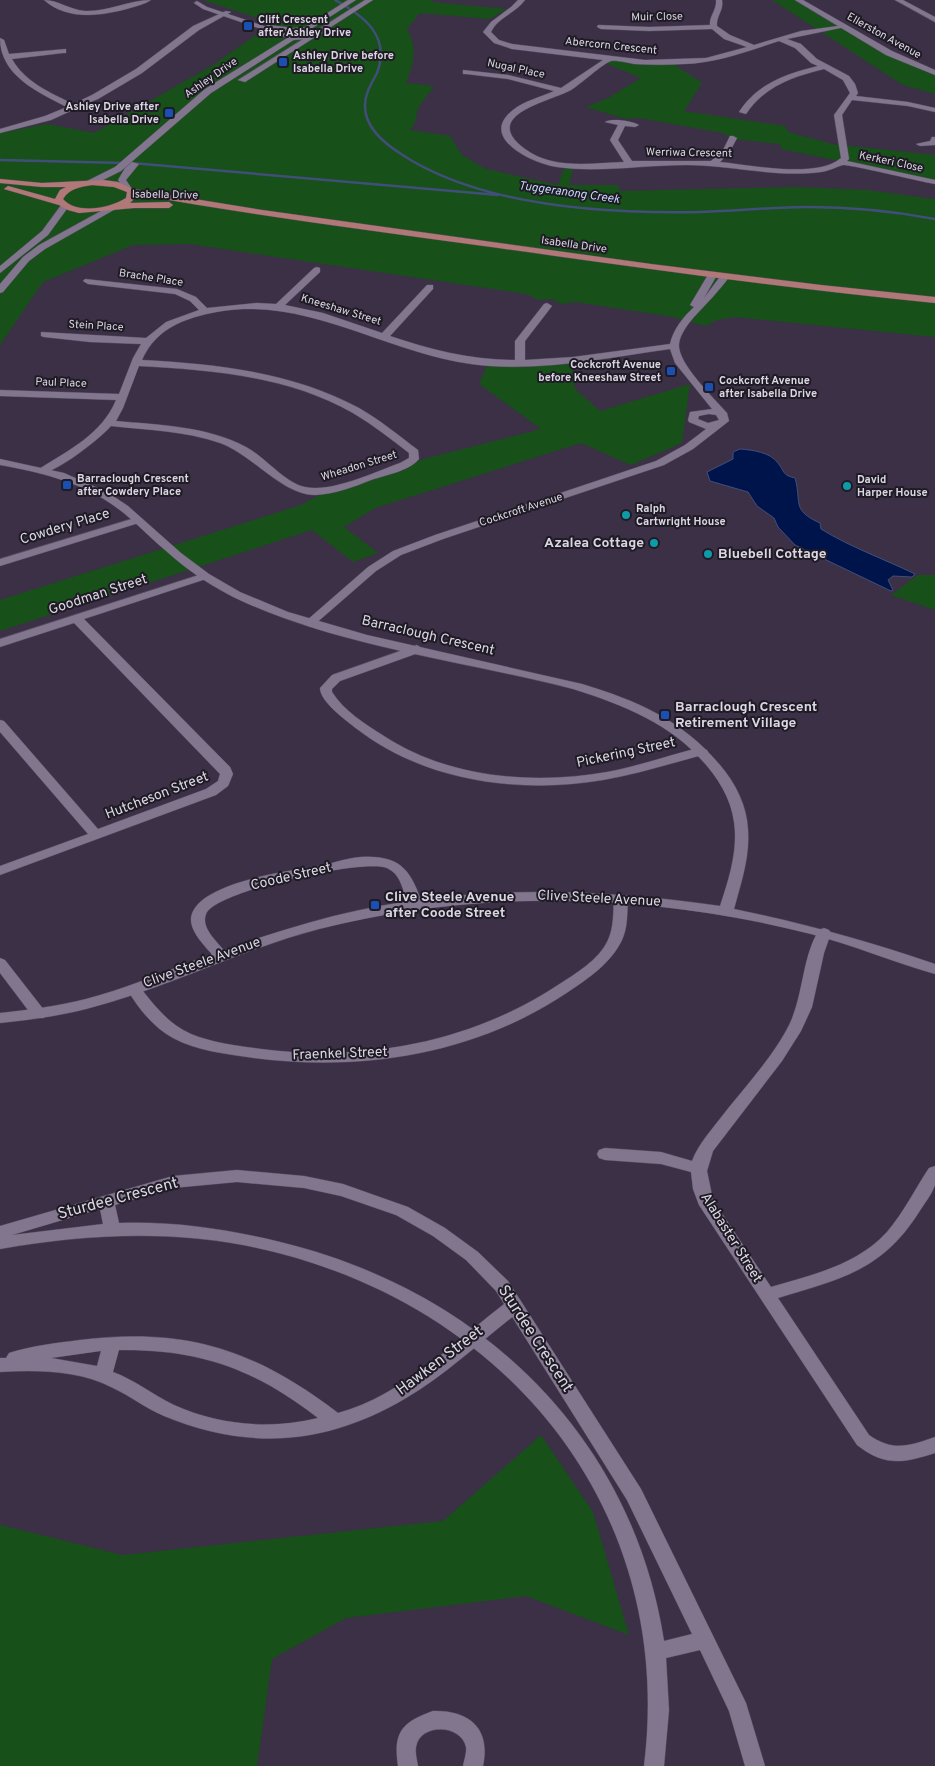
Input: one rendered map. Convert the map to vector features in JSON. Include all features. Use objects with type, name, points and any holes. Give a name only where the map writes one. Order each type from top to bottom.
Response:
[{"type":"main road","points":[[0,181],[42,185],[87,184]]},
{"type":"main road","name":"Isabella Drive","points":[[87,184],[111,183],[129,190],[210,206],[712,275],[935,300]]},
{"type":"main road","points":[[63,204],[59,199],[62,193],[72,187],[87,184]]},
{"type":"main road","points":[[0,187],[63,204]]},
{"type":"main road","points":[[118,206],[130,199],[129,190]]},
{"type":"main road","name":"Isabella Drive","points":[[63,204],[89,210],[118,206],[210,206]]},
{"type":"street","points":[[47,0],[67,11],[89,13],[114,10],[148,0]]},
{"type":"street","points":[[189,0],[205,8],[226,13],[296,37],[324,30]]},
{"type":"street","name":"Ashley Drive","points":[[144,153],[208,91],[353,0]]},
{"type":"street","name":"Abercorn Crescent","points":[[522,0],[513,10],[489,27],[487,32],[491,38],[517,46],[610,59],[687,62],[720,57],[804,32],[843,26]]},
{"type":"street","points":[[719,0],[721,4],[713,20],[714,27],[727,37],[754,47]]},
{"type":"street","name":"Ellerston Avenue","points":[[798,0],[896,57],[935,73]]},
{"type":"street","points":[[898,0],[935,20]]},
{"type":"street","name":"Ashley Drive","points":[[233,86],[368,2]]},
{"type":"street","points":[[0,131],[75,108],[139,71],[185,35],[226,13]]},
{"type":"street","points":[[266,27],[294,30],[308,29]]},
{"type":"street","points":[[266,27],[277,36],[268,53]]},
{"type":"street","name":"Muir Close","points":[[601,27],[649,29],[714,27]]},
{"type":"street","points":[[278,59],[299,40],[296,37]]},
{"type":"street","points":[[780,39],[798,46],[814,61],[846,78],[851,84],[854,90],[851,98],[838,116],[845,157],[844,163]]},
{"type":"street","points":[[0,40],[11,67],[25,81],[75,108]]},
{"type":"street","points":[[6,56],[63,51]]},
{"type":"street","name":"Werriwa Crescent","points":[[610,59],[579,82],[524,106],[512,114],[506,132],[509,140],[527,156],[569,165],[714,163],[808,172],[830,170],[844,163]]},
{"type":"street","points":[[743,112],[758,93],[774,83],[795,74],[825,67]]},
{"type":"street","name":"Nugal Place","points":[[466,72],[508,77],[562,91]]},
{"type":"street","points":[[851,98],[908,104],[935,110]]},
{"type":"street","name":"Ashley Drive","points":[[87,184],[123,170],[205,105]]},
{"type":"street","points":[[609,122],[635,124]]},
{"type":"street","points":[[623,124],[614,140],[630,164]]},
{"type":"street","points":[[714,163],[726,151],[733,138]]},
{"type":"street","points":[[920,144],[934,142]]},
{"type":"street","name":"Kerkeri Close","points":[[844,163],[935,182]]},
{"type":"street","points":[[123,170],[122,180],[129,190]]},
{"type":"street","points":[[0,270],[49,231],[59,219],[63,204]]},
{"type":"street","points":[[0,290],[26,259],[42,247],[118,206]]},
{"type":"street","points":[[279,306],[317,270]]},
{"type":"street","points":[[696,418],[704,426],[717,425],[724,421],[723,415],[678,361],[674,346],[676,337],[691,315],[697,300],[712,275]]},
{"type":"street","points":[[691,315],[706,302],[725,276]]},
{"type":"street","name":"Brache Place","points":[[88,281],[177,292],[193,299],[206,311]]},
{"type":"street","points":[[384,336],[430,287]]},
{"type":"street","name":"Kneeshaw Street","points":[[43,471],[95,436],[110,422],[147,341],[161,329],[175,321],[206,311],[243,305],[279,306],[312,312],[447,356],[478,361],[520,363],[674,346]]},
{"type":"street","points":[[520,363],[520,341],[548,306]]},
{"type":"street","name":"Stein Place","points":[[44,334],[90,339],[147,341]]},
{"type":"street","name":"Wheadon Street","points":[[110,422],[184,432],[220,440],[255,456],[296,488],[308,492],[326,490],[404,465],[412,462],[416,455],[377,424],[355,410],[303,388],[259,376],[227,370],[136,363]]},
{"type":"street","name":"Paul Place","points":[[0,393],[122,397]]},
{"type":"street","points":[[700,438],[696,418],[707,396]]},
{"type":"street","points":[[696,418],[712,411],[723,415]]},
{"type":"street","name":"Cockcroft Avenue","points":[[315,624],[372,569],[403,550],[660,463],[676,456],[700,438],[706,436],[717,425]]},
{"type":"street","name":"Barraclough Crescent","points":[[0,462],[43,471],[102,494],[138,520],[176,554],[205,576],[255,603],[315,624],[584,688],[614,698],[668,725],[702,751],[726,783],[741,819],[742,848],[726,911]]},
{"type":"street","name":"Cowdery Place","points":[[0,563],[138,520]]},
{"type":"street","name":"Goodman Street","points":[[0,643],[205,576]]},
{"type":"street","name":"Hutcheson Street","points":[[0,871],[211,792],[225,782],[227,775],[225,770],[76,618]]},
{"type":"street","name":"Pickering Street","points":[[417,649],[336,678],[326,688],[326,692],[359,724],[380,741],[406,755],[435,766],[502,780],[556,781],[629,771],[702,751]]},
{"type":"street","points":[[0,724],[96,835]]},
{"type":"street","name":"Coode Street","points":[[221,956],[200,928],[198,922],[199,914],[210,900],[219,895],[304,872],[365,861],[379,861],[392,865],[408,880],[416,906]]},
{"type":"street","name":"Clive Steele Avenue","points":[[0,1018],[39,1014],[87,1003],[221,956],[319,925],[416,906],[494,898],[545,896],[621,898],[726,911],[824,933],[935,969]]},
{"type":"street","name":"Fraenkel Street","points":[[134,988],[151,1013],[163,1025],[187,1038],[217,1046],[257,1054],[325,1057],[369,1055],[415,1049],[460,1038],[503,1022],[560,992],[593,967],[615,940],[619,926],[621,898]]},
{"type":"street","points":[[605,1154],[662,1158],[699,1169],[710,1144],[794,1029],[810,991],[818,944],[824,933]]},
{"type":"street","points":[[0,962],[39,1014]]},
{"type":"street","name":"Alabaster Street","points":[[699,1169],[700,1185],[705,1201],[863,1440],[884,1453],[899,1455],[907,1455],[935,1445]]},
{"type":"street","points":[[767,1296],[846,1269],[867,1258],[894,1235],[935,1172]]},
{"type":"street","name":"Sturdee Crescent","points":[[0,1232],[173,1182],[216,1177],[258,1177],[304,1182],[343,1190],[402,1211],[439,1232],[472,1256],[502,1286],[634,1495],[738,1710],[755,1766]]},
{"type":"street","points":[[106,1201],[112,1230]]},
{"type":"street","name":"Sturdee Crescent","points":[[0,1243],[63,1234],[112,1230],[167,1230],[252,1240],[300,1251],[389,1286],[447,1318],[498,1357],[534,1391],[573,1436],[590,1460],[616,1508],[636,1562],[651,1621],[656,1652],[658,1704],[654,1766]]},
{"type":"street","name":"Hawken Street","points":[[0,1364],[56,1366],[103,1375],[168,1410],[192,1420],[250,1431],[281,1432],[315,1428],[336,1422],[362,1412],[399,1393],[429,1373],[472,1337],[514,1306]]},
{"type":"street","points":[[103,1375],[112,1344]]},
{"type":"street","name":"Hawken Street","points":[[0,1364],[44,1352],[112,1344],[168,1344],[192,1348],[250,1365],[276,1378],[312,1402],[336,1422]]},
{"type":"street","points":[[656,1652],[705,1640]]},
{"type":"street","points":[[408,1766],[404,1754],[406,1739],[414,1729],[424,1722],[436,1719],[457,1723],[472,1736],[476,1747],[472,1766]]},
{"type":"green space","points":[[203,0],[433,0],[432,2],[507,9],[490,19],[420,13],[407,29],[413,43],[414,56],[406,83],[434,86],[418,108],[415,123],[410,130],[450,136],[462,155],[486,169],[558,185],[564,168],[573,169],[569,185],[619,185],[619,191],[794,187],[867,190],[935,199],[935,337],[735,317],[717,320],[705,326],[673,317],[576,302],[561,304],[552,299],[538,300],[527,294],[189,244],[133,245],[43,282],[0,345],[0,133],[47,124],[94,133],[213,65],[273,23]]},
{"type":"green space","points":[[772,0],[798,0],[843,26],[935,73],[935,94],[903,85]]},
{"type":"green space","points":[[610,59],[672,63],[702,83],[684,111],[785,126],[788,132],[832,144],[935,155],[935,181],[781,149],[780,144],[732,139],[723,133],[639,118],[626,119],[586,107],[608,98],[641,78],[605,63]]},
{"type":"green space","points":[[571,360],[575,389],[600,411],[690,384],[682,443],[631,465],[581,443],[375,508],[344,527],[378,553],[353,562],[312,530],[0,631],[0,600],[301,505],[323,493],[424,459],[541,429],[479,384],[488,364]]},
{"type":"green space","points":[[918,575],[935,575],[935,610],[891,595]]},
{"type":"green space","points":[[541,1435],[593,1512],[629,1635],[526,1596],[346,1618],[272,1659],[257,1766],[0,1766],[0,1525],[123,1555],[443,1521]]},
{"type":"shaded area","points":[[740,449],[770,456],[775,459],[786,474],[795,478],[801,510],[820,523],[821,529],[855,547],[915,574],[912,577],[893,576],[888,580],[893,590],[891,591],[795,545],[778,527],[774,518],[757,506],[748,492],[710,481],[707,472],[733,459],[733,452]]},
{"type":"waterway","name":"Tuggeranong Creek","points":[[335,0],[365,20],[378,38],[380,60],[377,73],[367,92],[365,101],[368,120],[376,134],[401,154],[433,172],[469,186],[546,204],[587,209],[665,212],[823,207],[887,212],[935,219]]},
{"type":"waterway","points":[[0,160],[124,163]]},
{"type":"waterway","points":[[132,163],[498,195]]},
{"type":"place","name":"Clift Crescent after Ashley Drive","points":[[248,26]]},
{"type":"place","name":"Ashley Drive before Isabella Drive","points":[[283,62]]},
{"type":"place","name":"Ashley Drive after Isabella Drive","points":[[169,113]]},
{"type":"place","name":"Cockcroft Avenue before Kneeshaw Street","points":[[671,371]]},
{"type":"place","name":"Cockcroft Avenue after Isabella Drive","points":[[709,387]]},
{"type":"place","name":"Barraclough Crescent after Cowdery Place","points":[[67,485]]},
{"type":"place","name":"David Harper House","points":[[847,486]]},
{"type":"place","name":"Ralph Cartwright House","points":[[626,515]]},
{"type":"place","name":"Azalea Cottage","points":[[654,543]]},
{"type":"place","name":"Bluebell Cottage","points":[[708,554]]},
{"type":"place","name":"Barraclough Crescent Retirement Village","points":[[665,715]]},
{"type":"place","name":"Clive Steele Avenue after Coode Street","points":[[375,905]]}]
